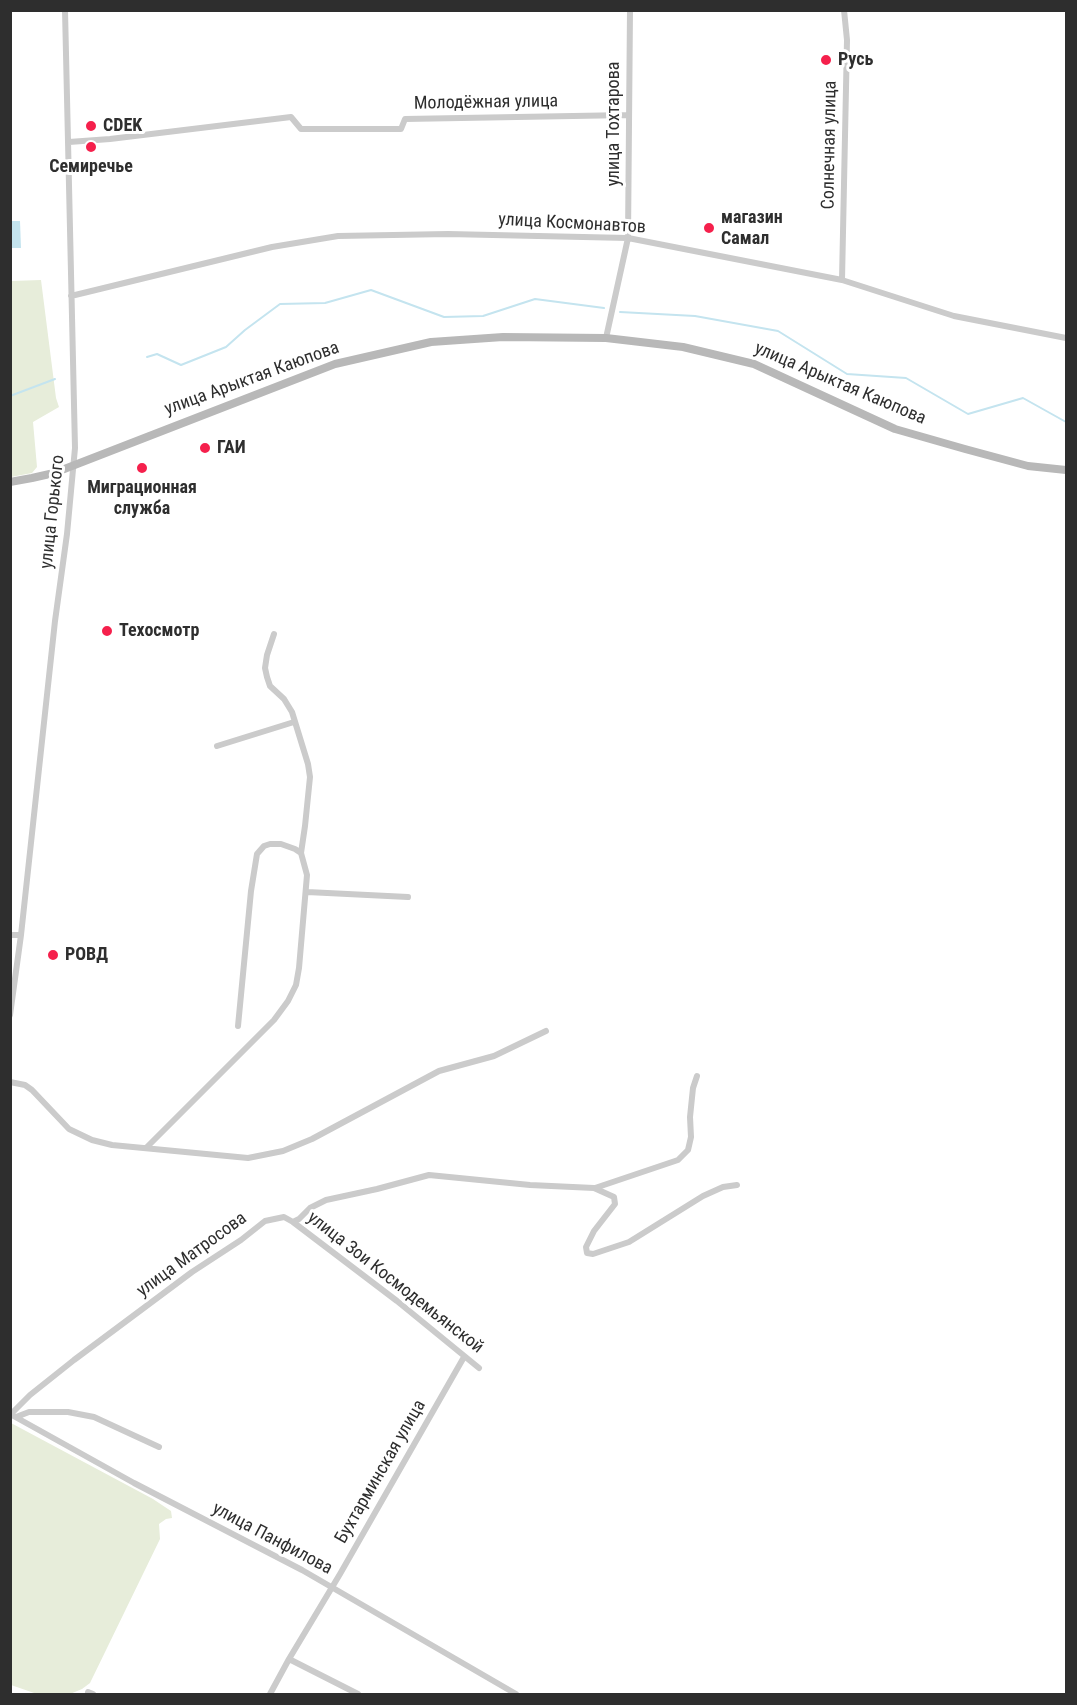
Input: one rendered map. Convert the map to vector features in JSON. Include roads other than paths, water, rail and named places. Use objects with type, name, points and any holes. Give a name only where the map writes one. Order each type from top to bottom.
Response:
[{"type":"street","name":"улица Горького","points":[[10,1015],[67,534],[75,448],[65,10]]},
{"type":"street","name":"улица Тохтарова","points":[[606,338],[628,238],[630,10]]},
{"type":"street","name":"Солнечная улица","points":[[842,280],[847,40],[844,10]]},
{"type":"street","name":"Молодёжная улица","points":[[69,142],[291,117],[301,129],[401,129],[405,119],[629,115]]},
{"type":"street","name":"улица Космонавтов","points":[[71,296],[272,247],[338,236],[448,234],[628,238],[842,280],[954,316],[1066,338]]},
{"type":"street","name":"улица Арыктая Каюпова","points":[[10,482],[74,465],[335,364],[430,342],[502,337],[606,338],[683,347],[754,364],[895,429],[1028,466],[1066,470]]},
{"type":"street","points":[[147,1147],[274,1020],[296,985],[300,968],[307,892],[307,875],[300,853],[310,777],[292,712],[284,699],[270,686],[267,677],[265,668],[267,655],[274,634]]},
{"type":"street","points":[[217,746],[294,722]]},
{"type":"street","points":[[238,1026],[251,891],[257,854],[264,846],[270,844],[281,844],[300,853]]},
{"type":"street","points":[[307,892],[408,897]]},
{"type":"street","points":[[10,934],[21,935]]},
{"type":"street","points":[[10,1082],[32,1090],[69,1129],[92,1140],[112,1145],[248,1158],[283,1151],[320,1135],[440,1071],[494,1056],[546,1031]]},
{"type":"street","points":[[293,1222],[310,1208],[326,1200],[377,1190],[429,1175],[530,1185],[594,1188],[678,1160],[688,1150],[691,1137],[690,1117],[697,1076]]},
{"type":"street","points":[[594,1188],[614,1197],[615,1204],[586,1247],[587,1253],[593,1254],[629,1242],[704,1196],[723,1187],[737,1185]]},
{"type":"street","name":"улица Матросова","points":[[12,1415],[30,1395],[74,1360],[265,1221],[284,1217],[293,1222]]},
{"type":"street","name":"улица Зои Космодемьянской","points":[[293,1222],[396,1300],[479,1368]]},
{"type":"street","name":"Бухтарминская улица","points":[[270,1695],[464,1357]]},
{"type":"street","points":[[12,1415],[28,1412],[68,1412],[94,1417],[159,1447]]},
{"type":"street","name":"улица Панфилова","points":[[12,1415],[134,1483],[292,1565],[516,1695]]},
{"type":"street","points":[[289,1659],[358,1695]]},
{"type":"water","points":[[11,221],[20,221],[21,248],[11,248]]},
{"type":"waterway","points":[[147,357],[157,354],[181,365],[226,347],[280,304],[325,303],[371,290],[444,317],[483,316],[535,299],[604,308]]},
{"type":"waterway","points":[[620,312],[695,316],[778,331],[847,374],[906,378],[968,414],[1023,398],[1066,422]]},
{"type":"waterway","points":[[10,396],[55,379]]},
{"type":"place","name":"Русь","points":[[826,60]]},
{"type":"place","name":"CDEK","points":[[91,126]]},
{"type":"place","name":"Семиречье","points":[[91,147]]},
{"type":"place","name":"магазин Самал","points":[[709,228]]},
{"type":"place","name":"ГАИ","points":[[205,448]]},
{"type":"place","name":"Миграционная служба","points":[[142,468]]},
{"type":"place","name":"Техосмотр","points":[[107,631]]},
{"type":"place","name":"РОВД","points":[[53,955]]}]
